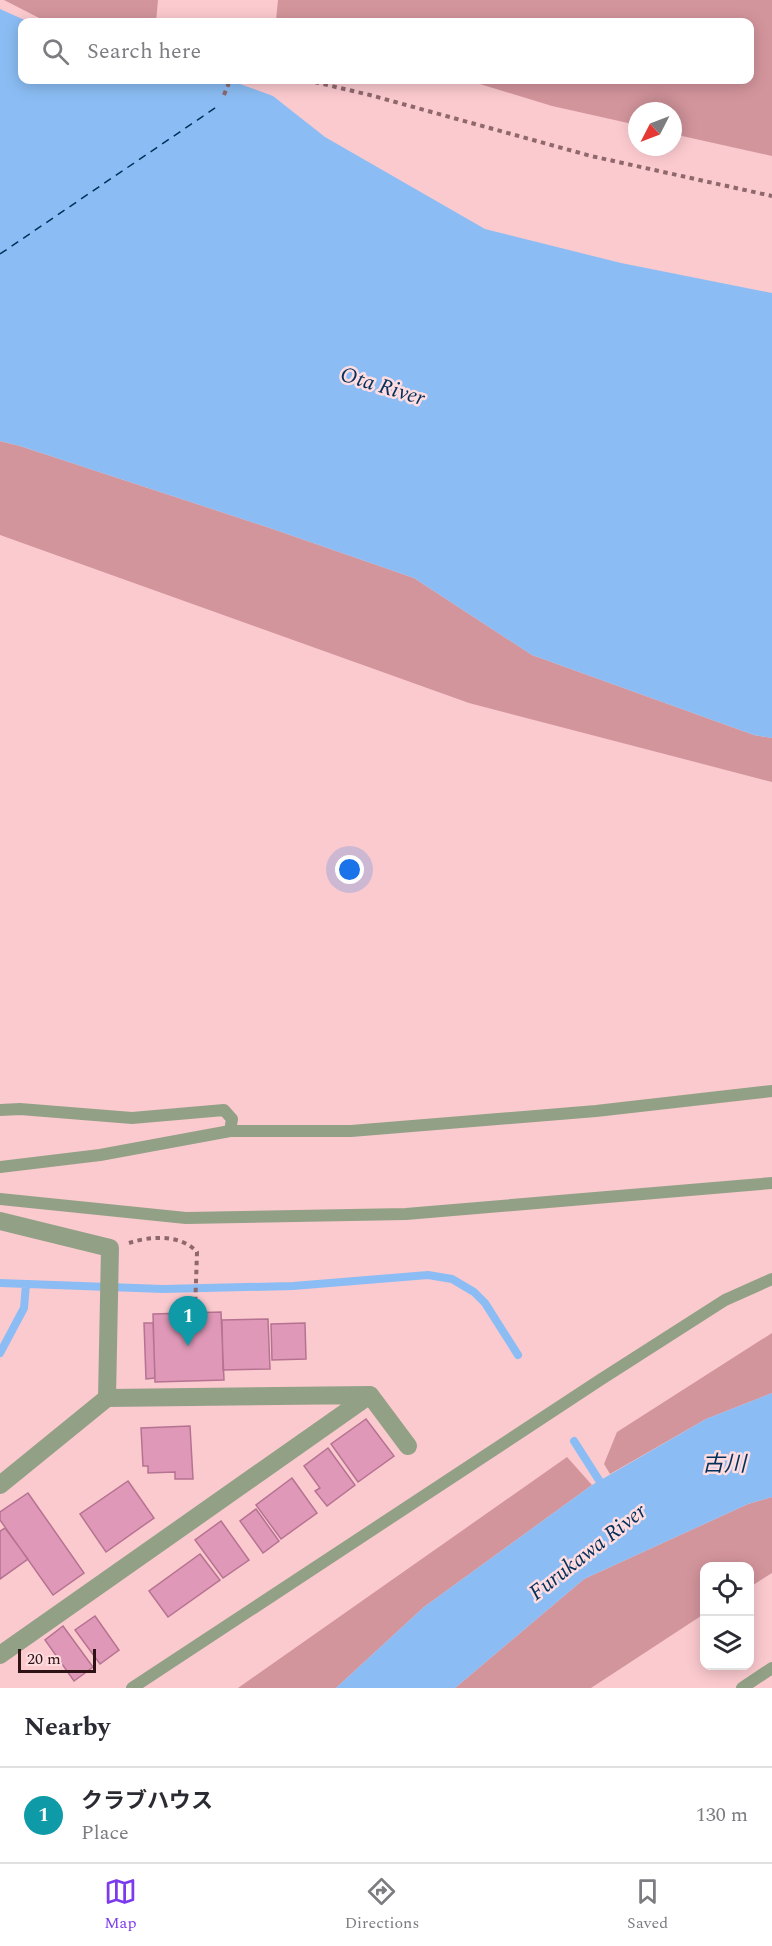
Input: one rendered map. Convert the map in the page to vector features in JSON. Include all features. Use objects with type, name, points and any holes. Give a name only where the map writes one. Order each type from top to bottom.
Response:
[{"type":"street","points":[[0,1221],[110,1248],[107,1398]]},
{"type":"street","points":[[0,1485],[107,1398],[370,1395]]},
{"type":"street","points":[[370,1395],[408,1446]]},
{"type":"street","points":[[0,1655],[8,1640],[370,1395]]},
{"type":"lane","points":[[0,1167],[100,1155],[230,1131],[351,1131],[596,1111],[772,1091]]},
{"type":"lane","points":[[0,1110],[20,1109],[132,1118],[224,1110],[232,1119],[230,1131]]},
{"type":"lane","points":[[0,1199],[186,1218],[394,1214],[772,1183]]},
{"type":"lane","points":[[132,1688],[609,1374],[725,1300],[772,1279]]},
{"type":"lane","points":[[742,1688],[772,1668]]},
{"type":"path","points":[[224,95],[228,84]]},
{"type":"path","points":[[323,84],[591,156],[772,196]]},
{"type":"path","points":[[110,1248],[145,1238],[181,1240],[191,1245],[197,1252],[195,1312]]},
{"type":"shaded area","points":[[4,0],[158,0],[156,18],[39,18]]},
{"type":"shaded area","points":[[278,0],[772,0],[772,156],[682,136],[682,102],[628,102],[628,123],[552,106],[480,84],[754,84],[754,18],[276,18]]},
{"type":"shaded area","points":[[0,441],[267,527],[414,578],[532,655],[754,735],[772,738],[772,782],[469,703],[0,535]]},
{"type":"shaded area","points":[[772,1333],[772,1393],[706,1419],[610,1474],[604,1464],[617,1432]]},
{"type":"shaded area","points":[[567,1457],[592,1485],[424,1607],[336,1688],[238,1688]]},
{"type":"shaded area","points":[[772,1497],[772,1573],[754,1584],[754,1562],[700,1562],[700,1617],[591,1688],[455,1688],[584,1579],[748,1504]]},
{"type":"water","name":"Ota River","points":[[0,9],[20,18],[18,18],[18,84],[240,84],[273,96],[325,137],[485,229],[621,263],[772,293],[772,738],[754,735],[532,655],[414,578],[267,527],[0,441]]},
{"type":"water","name":"古川","points":[[772,1393],[772,1497],[748,1504],[584,1579],[455,1688],[336,1688],[424,1607],[592,1485],[706,1419]]},
{"type":"building","points":[[221,1312],[224,1380],[155,1382],[153,1314]]},
{"type":"building","points":[[268,1319],[270,1369],[223,1370],[222,1320]]},
{"type":"building","points":[[144,1323],[153,1323],[155,1378],[146,1379]]},
{"type":"building","points":[[305,1323],[306,1359],[272,1360],[271,1324]]},
{"type":"building","points":[[366,1419],[394,1456],[358,1482],[331,1444]]},
{"type":"building","points":[[190,1426],[193,1479],[175,1479],[175,1472],[148,1473],[148,1466],[143,1466],[141,1428]]},
{"type":"building","points":[[328,1448],[355,1485],[327,1506],[315,1491],[320,1488],[304,1466]]},
{"type":"building","points":[[292,1478],[317,1513],[281,1539],[256,1505]]},
{"type":"building","points":[[128,1481],[154,1518],[106,1552],[80,1514]]},
{"type":"building","points":[[28,1493],[84,1573],[53,1595],[0,1520],[0,1512]]},
{"type":"building","points":[[256,1509],[279,1541],[263,1553],[240,1521]]},
{"type":"building","points":[[221,1521],[249,1560],[223,1578],[195,1540]]},
{"type":"building","points":[[5,1528],[28,1559],[0,1579],[0,1531]]},
{"type":"building","points":[[200,1554],[220,1580],[168,1617],[149,1591]]},
{"type":"building","points":[[95,1616],[119,1650],[100,1664],[75,1630]]},
{"type":"building","points":[[63,1626],[93,1667],[74,1681],[45,1640]]},
{"type":"waterway","points":[[0,1283],[163,1289],[293,1286],[428,1275],[452,1279],[474,1292],[485,1303],[518,1355]]},
{"type":"waterway","points":[[0,1353],[24,1308],[26,1284]]},
{"type":"waterway","points":[[574,1441],[604,1488]]},
{"type":"ferry route","points":[[0,254],[218,106]]},
{"type":"place","name":"クラブハウス","points":[[188,1346]]},
{"type":"water label","name":"Furukawa River","points":[[587,1551]]}]
